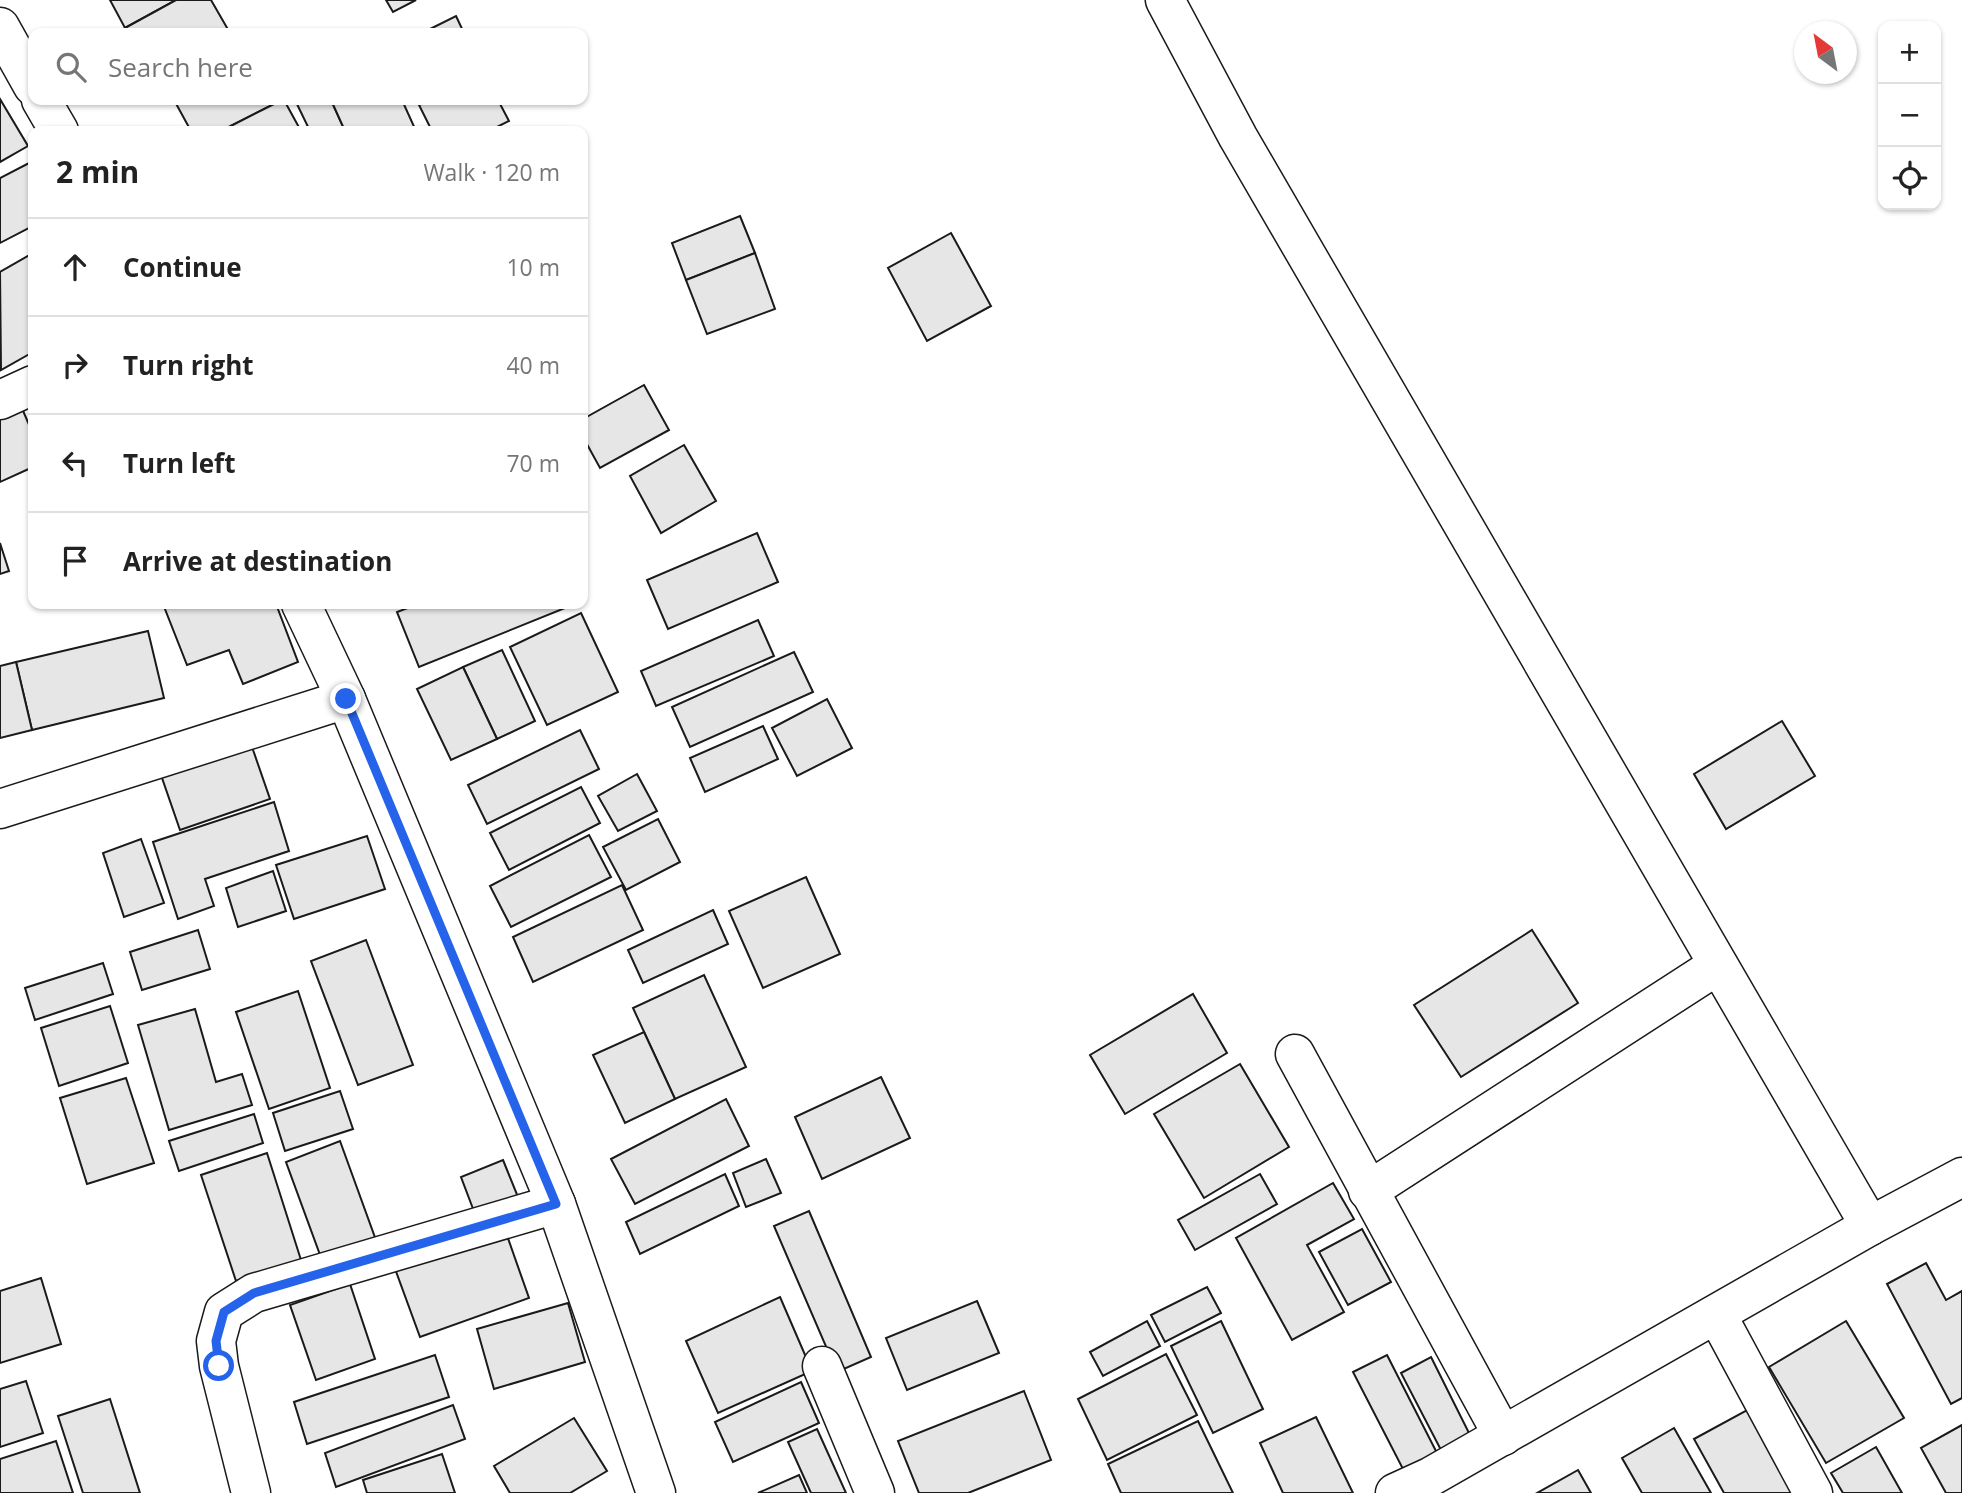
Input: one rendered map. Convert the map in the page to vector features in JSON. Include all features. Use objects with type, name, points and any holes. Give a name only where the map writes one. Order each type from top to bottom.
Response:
[{"type":"street","points":[[1165,0],[1245,149],[1870,1226]]},
{"type":"street","points":[[0,27],[28,77]]},
{"type":"street","points":[[44,105],[56,126]]},
{"type":"street","points":[[0,400],[28,387]]},
{"type":"street","points":[[303,609],[346,699],[556,1204],[656,1493]]},
{"type":"street","points":[[0,809],[346,699]]},
{"type":"street","points":[[1368,1191],[1718,965]]},
{"type":"street","points":[[1295,1054],[1503,1436]]},
{"type":"street","points":[[1395,1493],[1434,1485],[1503,1436],[1870,1226],[1962,1177]]},
{"type":"street","points":[[251,1493],[219,1366],[216,1341],[224,1312],[254,1293],[556,1204]]},
{"type":"street","points":[[1717,1315],[1813,1493]]},
{"type":"street","points":[[822,1366],[875,1493]]},
{"type":"building","points":[[110,0],[176,0],[125,28]]},
{"type":"building","points":[[176,0],[211,0],[227,28],[125,28]]},
{"type":"building","points":[[386,0],[416,0],[393,12]]},
{"type":"building","points":[[456,16],[462,28],[432,28]]},
{"type":"building","points":[[0,99],[28,146],[0,162]]},
{"type":"building","points":[[177,105],[272,105],[231,126],[188,126]]},
{"type":"building","points":[[272,105],[287,105],[298,126],[231,126]]},
{"type":"building","points":[[297,105],[333,105],[343,126],[308,126]]},
{"type":"building","points":[[333,105],[404,105],[414,126],[343,126]]},
{"type":"building","points":[[419,105],[501,105],[509,121],[499,126],[430,126]]},
{"type":"building","points":[[28,164],[28,229],[0,243],[0,178]]},
{"type":"building","points":[[740,216],[755,253],[686,280],[672,243]]},
{"type":"building","points":[[951,233],[991,306],[927,341],[888,268]]},
{"type":"building","points":[[755,253],[775,309],[707,334],[686,280]]},
{"type":"building","points":[[28,256],[28,355],[1,370],[0,272]]},
{"type":"building","points":[[644,385],[669,430],[600,468],[588,446],[588,416]]},
{"type":"building","points":[[21,406],[28,422],[28,469],[0,482],[0,416]]},
{"type":"building","points":[[684,445],[716,501],[661,533],[630,476]]},
{"type":"building","points":[[757,533],[778,582],[668,629],[647,580]]},
{"type":"building","points":[[0,543],[9,571],[0,574]]},
{"type":"building","points":[[165,609],[278,609],[298,662],[243,684],[229,650],[187,665]]},
{"type":"building","points":[[405,609],[563,609],[419,667],[397,612]]},
{"type":"building","points":[[581,613],[618,692],[547,725],[510,647]]},
{"type":"building","points":[[758,620],[774,656],[656,706],[641,671]]},
{"type":"building","points":[[148,631],[164,698],[32,730],[16,662]]},
{"type":"building","points":[[502,650],[535,721],[497,739],[463,667]]},
{"type":"building","points":[[794,652],[813,692],[690,747],[672,707]]},
{"type":"building","points":[[16,662],[32,730],[0,738],[0,666]]},
{"type":"building","points":[[463,667],[497,739],[451,760],[417,689]]},
{"type":"building","points":[[827,699],[852,748],[797,776],[772,728]]},
{"type":"building","points":[[1782,721],[1815,776],[1726,829],[1694,774]]},
{"type":"building","points":[[763,726],[778,759],[705,792],[690,758]]},
{"type":"building","points":[[580,730],[599,769],[487,824],[468,785]]},
{"type":"building","points":[[251,744],[270,799],[180,830],[161,775]]},
{"type":"building","points":[[637,774],[657,811],[618,831],[598,796]]},
{"type":"building","points":[[581,787],[600,823],[509,870],[490,833]]},
{"type":"building","points":[[274,802],[289,851],[205,879],[214,906],[178,919],[153,842]]},
{"type":"building","points":[[658,819],[680,862],[626,890],[603,847]]},
{"type":"building","points":[[589,835],[611,877],[511,927],[490,886]]},
{"type":"building","points":[[367,836],[385,889],[294,919],[276,865]]},
{"type":"building","points":[[141,839],[164,903],[124,917],[103,853]]},
{"type":"building","points":[[273,871],[286,911],[238,927],[226,888]]},
{"type":"building","points":[[806,877],[840,954],[763,988],[729,911]]},
{"type":"building","points":[[622,885],[643,930],[533,982],[513,937]]},
{"type":"building","points":[[713,910],[728,944],[643,983],[628,950]]},
{"type":"building","points":[[198,930],[210,969],[142,990],[130,952]]},
{"type":"building","points":[[1532,930],[1578,1003],[1461,1077],[1414,1005]]},
{"type":"building","points":[[366,940],[413,1065],[358,1085],[311,961]]},
{"type":"building","points":[[103,963],[113,994],[35,1020],[25,988]]},
{"type":"building","points":[[704,975],[746,1067],[675,1099],[633,1008]]},
{"type":"building","points":[[298,991],[330,1088],[269,1109],[236,1012]]},
{"type":"building","points":[[1193,994],[1227,1053],[1125,1114],[1090,1055]]},
{"type":"building","points":[[110,1006],[128,1063],[59,1086],[41,1028]]},
{"type":"building","points":[[195,1009],[216,1082],[242,1074],[252,1105],[169,1130],[138,1025]]},
{"type":"building","points":[[644,1032],[675,1099],[625,1123],[593,1055]]},
{"type":"building","points":[[1240,1064],[1289,1147],[1204,1198],[1154,1114]]},
{"type":"building","points":[[881,1077],[910,1138],[822,1179],[795,1117]]},
{"type":"building","points":[[126,1078],[154,1163],[87,1184],[60,1098]]},
{"type":"building","points":[[340,1091],[353,1129],[285,1151],[273,1113]]},
{"type":"building","points":[[726,1099],[749,1146],[635,1204],[611,1159]]},
{"type":"building","points":[[254,1114],[263,1143],[179,1171],[169,1141]]},
{"type":"building","points":[[340,1141],[377,1243],[323,1263],[286,1162]]},
{"type":"building","points":[[267,1153],[301,1260],[236,1281],[201,1175]]},
{"type":"building","points":[[766,1159],[781,1193],[746,1207],[733,1173]]},
{"type":"building","points":[[503,1160],[518,1197],[475,1214],[461,1177]]},
{"type":"building","points":[[725,1174],[739,1206],[640,1254],[626,1222]]},
{"type":"building","points":[[1260,1174],[1277,1204],[1195,1250],[1178,1220]]},
{"type":"building","points":[[1333,1183],[1354,1219],[1307,1245],[1344,1312],[1292,1340],[1236,1238]]},
{"type":"building","points":[[809,1211],[871,1357],[837,1372],[774,1226]]},
{"type":"building","points":[[504,1227],[529,1298],[420,1337],[394,1266]]},
{"type":"building","points":[[1362,1229],[1391,1282],[1348,1305],[1319,1252]]},
{"type":"building","points":[[1926,1263],[1946,1300],[1962,1291],[1962,1398],[1951,1404],[1887,1284]]},
{"type":"building","points":[[41,1278],[61,1344],[0,1363],[0,1291]]},
{"type":"building","points":[[350,1284],[375,1359],[316,1380],[290,1305]]},
{"type":"building","points":[[1207,1287],[1221,1313],[1165,1342],[1151,1315]]},
{"type":"building","points":[[780,1297],[812,1371],[718,1413],[686,1341]]},
{"type":"building","points":[[977,1301],[999,1353],[907,1390],[886,1338]]},
{"type":"building","points":[[568,1303],[585,1362],[494,1389],[477,1329]]},
{"type":"building","points":[[1147,1321],[1160,1346],[1103,1376],[1090,1352]]},
{"type":"building","points":[[1221,1321],[1263,1409],[1213,1433],[1171,1346]]},
{"type":"building","points":[[1846,1321],[1904,1418],[1826,1463],[1769,1367]]},
{"type":"building","points":[[1166,1354],[1197,1415],[1107,1460],[1078,1399]]},
{"type":"building","points":[[435,1355],[449,1397],[307,1444],[294,1402]]},
{"type":"building","points":[[1387,1355],[1438,1455],[1404,1471],[1353,1372]]},
{"type":"building","points":[[1431,1357],[1471,1437],[1442,1452],[1401,1373]]},
{"type":"building","points":[[26,1381],[43,1433],[0,1447],[0,1389]]},
{"type":"building","points":[[801,1382],[819,1423],[733,1462],[715,1422]]},
{"type":"building","points":[[1024,1391],[1051,1460],[968,1493],[919,1493],[898,1441]]},
{"type":"building","points":[[110,1399],[140,1493],[83,1493],[58,1416]]},
{"type":"building","points":[[453,1405],[465,1439],[336,1487],[325,1453]]},
{"type":"building","points":[[1749,1409],[1793,1493],[1724,1493],[1694,1439]]},
{"type":"building","points":[[1316,1417],[1353,1493],[1283,1493],[1260,1443]]},
{"type":"building","points":[[574,1418],[607,1471],[570,1493],[510,1493],[494,1466]]},
{"type":"building","points":[[1198,1421],[1233,1493],[1121,1493],[1108,1464]]},
{"type":"building","points":[[1962,1425],[1962,1493],[1946,1493],[1921,1448]]},
{"type":"building","points":[[1674,1428],[1711,1493],[1642,1493],[1622,1458]]},
{"type":"building","points":[[817,1429],[846,1493],[811,1493],[788,1442]]},
{"type":"building","points":[[56,1441],[73,1493],[0,1493],[0,1459]]},
{"type":"building","points":[[1876,1447],[1902,1493],[1843,1493],[1831,1473]]},
{"type":"building","points":[[442,1454],[455,1493],[367,1493],[363,1480]]},
{"type":"building","points":[[1578,1470],[1591,1493],[1537,1493]]},
{"type":"building","points":[[799,1475],[807,1493],[758,1493]]},
{"type":"route","points":[[219,1366],[216,1341],[224,1312],[254,1293],[556,1204],[346,699]]}]
